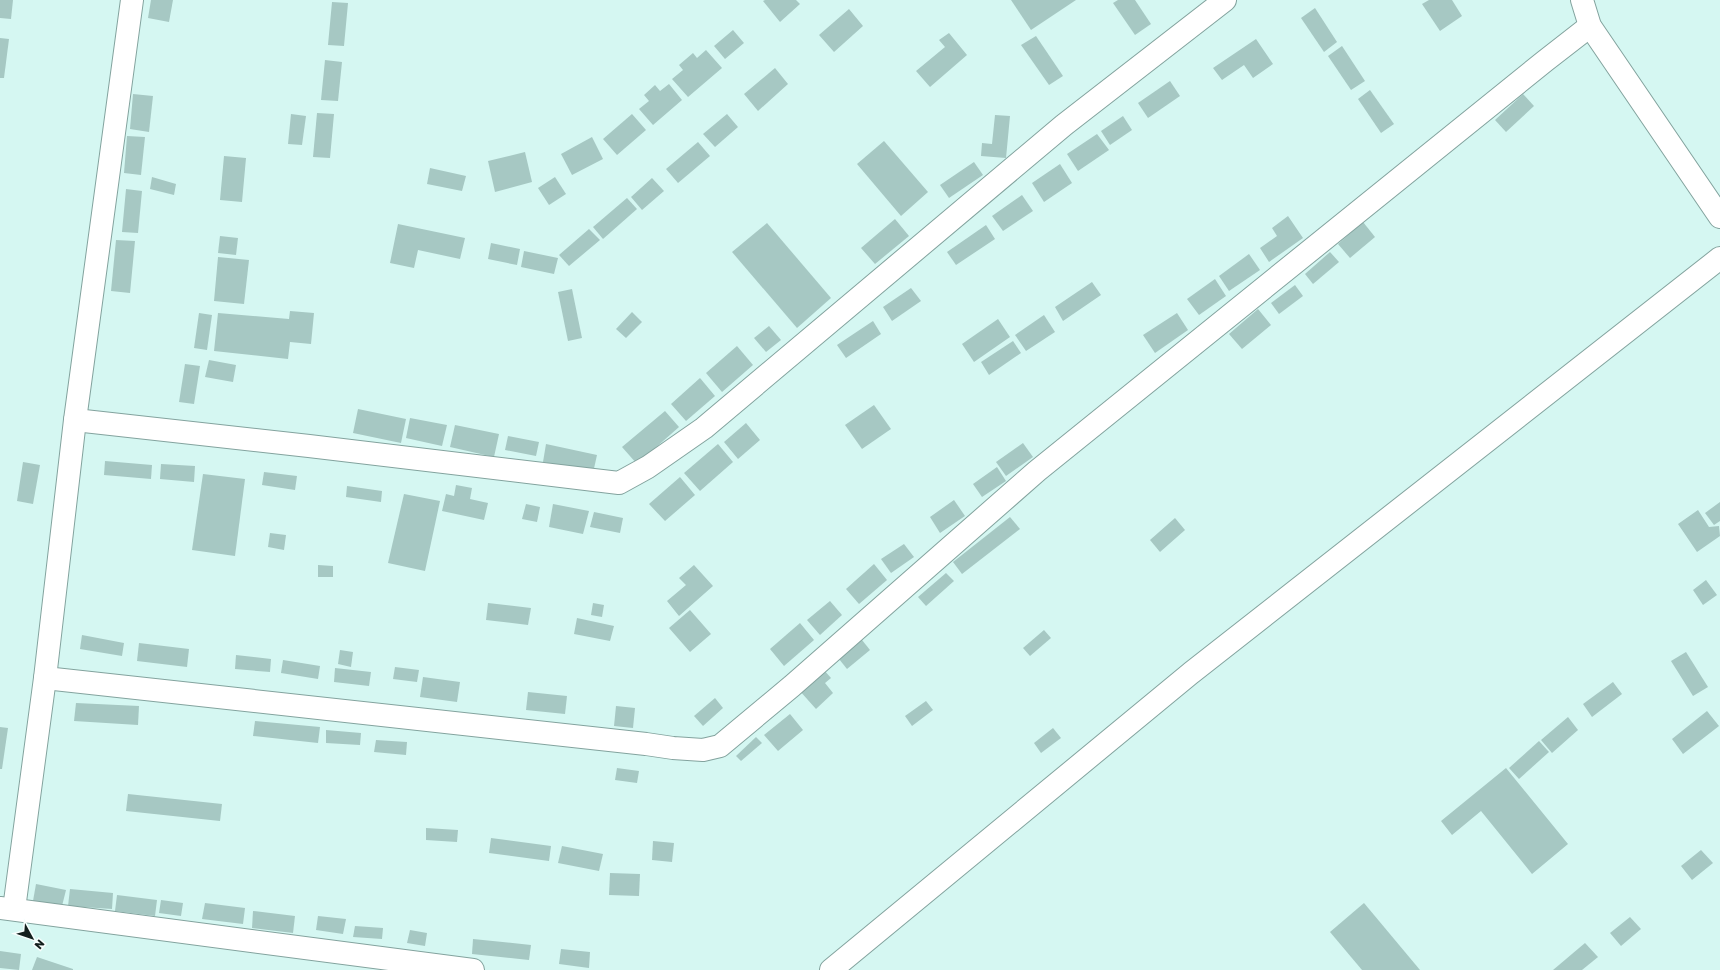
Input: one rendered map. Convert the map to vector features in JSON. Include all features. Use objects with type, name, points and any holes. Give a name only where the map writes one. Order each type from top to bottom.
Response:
[{"type":"street","points":[[132,0],[75,420],[45,678],[7,909],[473,970]]},
{"type":"street","points":[[75,420],[317,447],[619,484],[648,467],[704,428],[1064,125],[1225,0]]},
{"type":"street","points":[[1582,0],[1590,26],[1720,217]]},
{"type":"street","points":[[45,678],[673,748],[703,750],[720,746],[798,681],[1037,471],[1590,26]]},
{"type":"street","points":[[831,970],[1191,673],[1720,258]]},
{"type":"building","points":[[0,0],[13,0],[11,19],[0,18]]},
{"type":"building","points":[[151,0],[173,0],[169,22],[148,18]]},
{"type":"building","points":[[796,0],[800,4],[780,22],[763,1]]},
{"type":"building","points":[[1011,0],[1076,0],[1031,30]]},
{"type":"building","points":[[1118,0],[1135,0],[1151,24],[1135,35],[1113,3]]},
{"type":"building","points":[[1429,0],[1452,0],[1462,16],[1440,31],[1422,4]]},
{"type":"building","points":[[332,2],[348,3],[344,46],[328,45]]},
{"type":"building","points":[[1315,8],[1337,42],[1324,52],[1301,18]]},
{"type":"building","points":[[849,9],[863,26],[834,52],[819,35]]},
{"type":"building","points":[[733,30],[744,43],[725,59],[714,46]]},
{"type":"building","points":[[949,33],[967,55],[930,87],[916,71],[945,47],[939,40]]},
{"type":"building","points":[[1036,36],[1063,76],[1049,85],[1021,45]]},
{"type":"building","points":[[0,38],[9,39],[4,78],[0,78]]},
{"type":"building","points":[[1256,39],[1273,64],[1253,78],[1244,65],[1222,80],[1213,68]]},
{"type":"building","points":[[1342,46],[1365,81],[1351,90],[1328,56]]},
{"type":"building","points":[[706,50],[722,68],[688,97],[672,79],[683,70],[679,65],[693,53],[697,58]]},
{"type":"building","points":[[325,60],[342,62],[338,101],[321,100]]},
{"type":"building","points":[[775,68],[788,84],[758,111],[744,94]]},
{"type":"building","points":[[1170,81],[1180,96],[1148,118],[1138,103]]},
{"type":"building","points":[[669,84],[682,100],[653,125],[639,109],[649,101],[644,95],[655,85],[660,91]]},
{"type":"building","points":[[1370,90],[1394,124],[1381,133],[1358,99]]},
{"type":"building","points":[[133,94],[153,96],[149,132],[130,129]]},
{"type":"building","points":[[1523,94],[1534,106],[1506,132],[1495,120]]},
{"type":"building","points":[[317,113],[334,114],[330,158],[313,157]]},
{"type":"building","points":[[291,114],[306,116],[302,145],[288,144]]},
{"type":"building","points":[[632,114],[646,130],[617,155],[603,139]]},
{"type":"building","points":[[727,114],[738,127],[715,147],[703,134]]},
{"type":"building","points":[[995,115],[1010,116],[1006,158],[981,156],[982,143],[992,144]]},
{"type":"building","points":[[1123,116],[1132,130],[1110,145],[1101,131]]},
{"type":"building","points":[[1097,134],[1109,150],[1078,171],[1067,154]]},
{"type":"building","points":[[127,136],[145,137],[141,175],[124,173]]},
{"type":"building","points":[[592,137],[603,159],[572,175],[561,154]]},
{"type":"building","points":[[884,141],[928,192],[901,216],[857,164]]},
{"type":"building","points":[[698,142],[710,156],[678,183],[666,169]]},
{"type":"building","points":[[525,152],[532,182],[495,192],[488,161]]},
{"type":"building","points":[[224,156],[246,158],[242,202],[220,200]]},
{"type":"building","points":[[974,162],[983,175],[949,198],[940,185]]},
{"type":"building","points":[[1060,164],[1072,183],[1044,202],[1032,183]]},
{"type":"building","points":[[430,168],[466,176],[462,191],[427,184]]},
{"type":"building","points":[[152,177],[176,184],[174,195],[150,189]]},
{"type":"building","points":[[555,177],[566,194],[549,205],[538,188]]},
{"type":"building","points":[[652,178],[664,191],[642,210],[631,197]]},
{"type":"building","points":[[126,189],[142,191],[138,233],[122,232]]},
{"type":"building","points":[[1022,195],[1033,211],[1003,231],[992,216]]},
{"type":"building","points":[[627,198],[637,209],[603,239],[593,227]]},
{"type":"building","points":[[1288,216],[1303,238],[1269,262],[1260,248],[1277,236],[1272,228]]},
{"type":"building","points":[[895,219],[909,236],[875,264],[861,248]]},
{"type":"building","points":[[1363,222],[1375,237],[1350,258],[1338,244]]},
{"type":"building","points":[[767,223],[831,298],[797,328],[732,252]]},
{"type":"building","points":[[398,224],[465,238],[460,259],[418,250],[414,268],[390,263]]},
{"type":"building","points":[[986,225],[995,239],[956,265],[947,252]]},
{"type":"building","points":[[589,229],[600,240],[569,266],[559,255]]},
{"type":"building","points":[[220,236],[238,238],[236,255],[218,253]]},
{"type":"building","points":[[116,240],[135,241],[130,293],[111,291]]},
{"type":"building","points":[[491,243],[520,249],[517,265],[488,259]]},
{"type":"building","points":[[524,251],[558,258],[554,274],[521,267]]},
{"type":"building","points":[[1330,252],[1339,262],[1313,284],[1305,274]]},
{"type":"building","points":[[1249,254],[1260,270],[1229,291],[1219,276]]},
{"type":"building","points":[[218,257],[249,260],[244,304],[214,301]]},
{"type":"building","points":[[1215,279],[1226,296],[1199,315],[1187,299]]},
{"type":"building","points":[[1092,282],[1101,295],[1063,321],[1055,307]]},
{"type":"building","points":[[1295,285],[1303,296],[1279,314],[1271,303]]},
{"type":"building","points":[[911,288],[921,301],[892,321],[883,307]]},
{"type":"building","points":[[572,289],[582,338],[568,341],[558,292]]},
{"type":"building","points":[[1258,309],[1271,325],[1242,349],[1229,334]]},
{"type":"building","points":[[290,311],[314,313],[311,344],[290,342],[288,359],[214,351],[218,313],[289,319]]},
{"type":"building","points":[[632,312],[642,322],[626,338],[616,329]]},
{"type":"building","points":[[199,313],[212,315],[207,350],[194,348]]},
{"type":"building","points":[[1177,313],[1188,330],[1155,353],[1143,335]]},
{"type":"building","points":[[1044,315],[1055,332],[1026,351],[1015,335]]},
{"type":"building","points":[[998,319],[1010,337],[974,362],[962,344]]},
{"type":"building","points":[[873,321],[881,334],[846,358],[837,345]]},
{"type":"building","points":[[769,326],[781,340],[766,352],[754,338]]},
{"type":"building","points":[[1013,341],[1021,353],[989,375],[981,362]]},
{"type":"building","points":[[737,346],[753,365],[722,392],[706,373]]},
{"type":"building","points":[[209,360],[236,365],[233,382],[205,377]]},
{"type":"building","points":[[185,364],[200,366],[194,404],[179,402]]},
{"type":"building","points":[[700,378],[715,396],[686,421],[671,404]]},
{"type":"building","points":[[874,405],[891,429],[862,449],[845,425]]},
{"type":"building","points":[[358,409],[406,419],[401,443],[353,433]]},
{"type":"building","points":[[665,411],[679,427],[637,464],[622,447]]},
{"type":"building","points":[[410,418],[447,425],[442,446],[406,438]]},
{"type":"building","points":[[746,423],[760,440],[738,459],[724,442]]},
{"type":"building","points":[[455,425],[499,434],[494,457],[450,447]]},
{"type":"building","points":[[508,436],[539,442],[536,456],[505,450]]},
{"type":"building","points":[[1023,443],[1033,457],[1006,476],[996,462]]},
{"type":"building","points":[[546,444],[597,455],[593,473],[543,462]]},
{"type":"building","points":[[718,444],[733,462],[700,491],[684,473]]},
{"type":"building","points":[[105,461],[152,465],[151,479],[104,475]]},
{"type":"building","points":[[23,462],[40,465],[33,504],[17,501]]},
{"type":"building","points":[[161,464],[195,466],[194,482],[160,479]]},
{"type":"building","points":[[997,467],[1006,481],[982,497],[973,484]]},
{"type":"building","points":[[264,472],[297,476],[295,490],[262,485]]},
{"type":"building","points":[[203,474],[245,479],[235,556],[192,550]]},
{"type":"building","points":[[680,477],[695,495],[665,521],[649,504]]},
{"type":"building","points":[[456,485],[472,488],[470,499],[488,503],[484,520],[442,511],[446,494],[454,496]]},
{"type":"building","points":[[347,486],[382,491],[381,502],[346,497]]},
{"type":"building","points":[[404,494],[440,501],[425,571],[388,563]]},
{"type":"building","points":[[954,500],[965,516],[940,533],[930,517]]},
{"type":"building","points":[[1720,502],[1720,521],[1714,525],[1705,513]]},
{"type":"building","points":[[526,504],[540,507],[537,522],[522,519]]},
{"type":"building","points":[[553,504],[589,511],[583,534],[549,527]]},
{"type":"building","points":[[1698,510],[1709,527],[1719,526],[1720,536],[1697,552],[1678,524]]},
{"type":"building","points":[[594,512],[623,518],[620,533],[590,527]]},
{"type":"building","points":[[1010,517],[1020,529],[962,574],[953,562]]},
{"type":"building","points":[[1175,518],[1185,530],[1160,552],[1150,540]]},
{"type":"building","points":[[270,533],[286,535],[284,550],[268,547]]},
{"type":"building","points":[[904,544],[914,557],[891,573],[881,559]]},
{"type":"building","points":[[874,564],[887,580],[859,604],[846,589]]},
{"type":"building","points":[[318,565],[333,566],[333,577],[318,577]]},
{"type":"building","points":[[694,565],[713,586],[679,616],[667,601],[686,585],[679,578]]},
{"type":"building","points":[[946,573],[954,581],[926,606],[918,597]]},
{"type":"building","points":[[1706,580],[1717,595],[1703,605],[1693,590]]},
{"type":"building","points":[[830,601],[842,615],[820,635],[807,620]]},
{"type":"building","points":[[488,603],[531,608],[528,625],[486,620]]},
{"type":"building","points":[[593,603],[604,605],[602,617],[591,615]]},
{"type":"building","points":[[690,610],[711,634],[690,652],[669,628]]},
{"type":"building","points":[[577,618],[614,626],[610,641],[574,634]]},
{"type":"building","points":[[800,623],[814,640],[784,666],[770,649]]},
{"type":"building","points":[[1044,630],[1051,638],[1030,656],[1023,648]]},
{"type":"building","points":[[82,635],[124,643],[122,656],[80,649]]},
{"type":"building","points":[[862,640],[870,650],[847,669],[839,659]]},
{"type":"building","points":[[139,643],[189,649],[187,667],[137,661]]},
{"type":"building","points":[[340,650],[353,652],[351,667],[338,664]]},
{"type":"building","points":[[1686,652],[1708,687],[1693,696],[1671,661]]},
{"type":"building","points":[[236,655],[271,659],[270,672],[235,669]]},
{"type":"building","points":[[283,660],[320,666],[318,679],[281,673]]},
{"type":"building","points":[[395,667],[419,670],[417,682],[393,679]]},
{"type":"building","points":[[335,668],[371,672],[369,686],[334,682]]},
{"type":"building","points":[[823,669],[831,678],[825,683],[833,693],[816,709],[799,690]]},
{"type":"building","points":[[423,677],[460,682],[457,702],[420,697]]},
{"type":"building","points":[[1613,682],[1622,694],[1592,717],[1583,704]]},
{"type":"building","points":[[528,692],[567,696],[565,714],[526,710]]},
{"type":"building","points":[[715,698],[723,708],[703,726],[694,716]]},
{"type":"building","points":[[926,701],[933,710],[912,726],[905,716]]},
{"type":"building","points":[[76,703],[139,706],[138,725],[74,721]]},
{"type":"building","points":[[616,706],[635,708],[633,728],[614,726]]},
{"type":"building","points":[[1707,711],[1719,726],[1683,754],[1672,739]]},
{"type":"building","points":[[790,714],[803,730],[778,751],[764,735]]},
{"type":"building","points":[[1568,717],[1578,730],[1552,753],[1541,740]]},
{"type":"building","points":[[255,721],[320,727],[318,743],[253,736]]},
{"type":"building","points":[[0,727],[8,728],[2,769],[0,769]]},
{"type":"building","points":[[1053,728],[1061,738],[1041,753],[1034,743]]},
{"type":"building","points":[[326,730],[361,733],[360,745],[326,743]]},
{"type":"building","points":[[756,737],[762,743],[741,761],[736,756]]},
{"type":"building","points":[[376,740],[407,742],[406,755],[374,752]]},
{"type":"building","points":[[1539,741],[1549,752],[1519,779],[1509,768]]},
{"type":"building","points":[[617,768],[639,771],[637,783],[615,780]]},
{"type":"building","points":[[1506,768],[1568,844],[1532,874],[1481,811],[1452,835],[1441,821]]},
{"type":"building","points":[[128,794],[222,804],[220,821],[126,811]]},
{"type":"building","points":[[426,828],[458,830],[457,842],[426,840]]},
{"type":"building","points":[[491,838],[551,846],[549,861],[489,853]]},
{"type":"building","points":[[653,841],[674,843],[672,862],[652,860]]},
{"type":"building","points":[[562,846],[603,854],[599,871],[558,863]]},
{"type":"building","points":[[1701,850],[1713,863],[1692,880],[1681,866]]},
{"type":"building","points":[[610,873],[640,874],[639,896],[609,895]]},
{"type":"building","points":[[36,884],[66,890],[62,906],[33,901]]},
{"type":"building","points":[[70,889],[113,893],[112,909],[68,906]]},
{"type":"building","points":[[117,895],[157,900],[155,916],[115,911]]},
{"type":"building","points":[[161,900],[183,903],[181,916],[159,913]]},
{"type":"building","points":[[205,903],[245,908],[243,924],[202,919]]},
{"type":"building","points":[[1364,903],[1420,970],[1362,970],[1330,932]]},
{"type":"building","points":[[253,911],[295,916],[293,933],[252,928]]},
{"type":"building","points":[[318,916],[346,919],[343,934],[316,930]]},
{"type":"building","points":[[1630,917],[1641,929],[1621,946],[1610,933]]},
{"type":"building","points":[[355,926],[383,928],[382,939],[353,937]]},
{"type":"building","points":[[410,930],[427,933],[425,946],[407,943]]},
{"type":"building","points":[[473,939],[531,945],[529,960],[472,954]]},
{"type":"building","points":[[1585,943],[1598,957],[1582,970],[1553,970]]},
{"type":"building","points":[[561,949],[590,952],[589,968],[559,964]]},
{"type":"building","points":[[0,951],[21,954],[19,970],[0,968]]},
{"type":"building","points":[[37,957],[73,969],[73,970],[32,970]]}]
